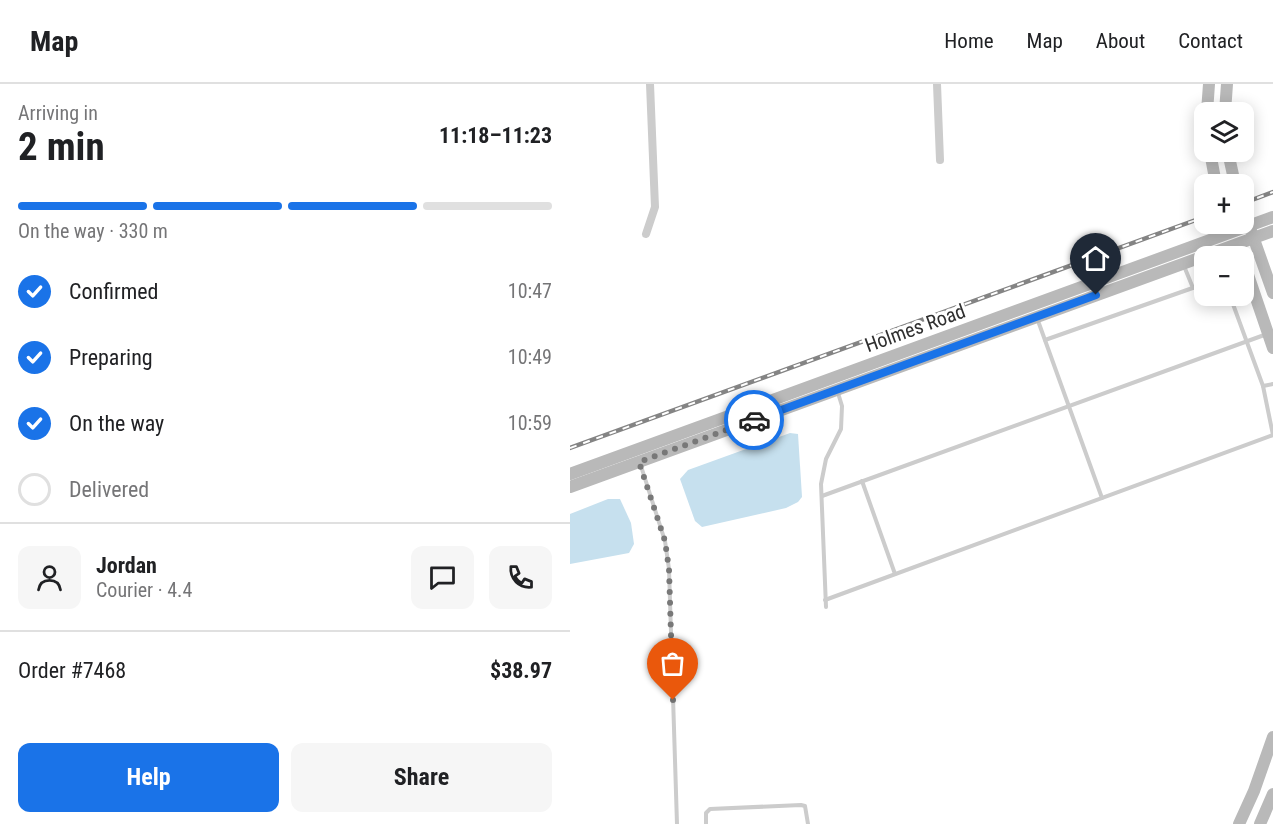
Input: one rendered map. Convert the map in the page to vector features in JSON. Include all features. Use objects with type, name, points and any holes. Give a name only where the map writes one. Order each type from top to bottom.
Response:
[{"type":"main road","points":[[1208,102],[1209,84]]},
{"type":"main road","points":[[1226,102],[1227,84]]},
{"type":"main road","name":"Holmes Road","points":[[1254,230],[1273,218]]},
{"type":"main road","name":"Holmes Road","points":[[1254,232],[1273,231]]},
{"type":"main road","name":"Holmes Road","points":[[1035,311],[1183,263],[1233,234]]},
{"type":"main road","name":"Holmes Road","points":[[570,487],[637,456],[1035,311],[1233,234]]},
{"type":"main road","points":[[1252,234],[1273,293]]},
{"type":"main road","points":[[1254,291],[1273,348]]},
{"type":"main road","name":"Holmes Road","points":[[570,474],[637,456]]},
{"type":"main road","points":[[1239,824],[1254,791],[1273,737]]},
{"type":"main road","points":[[1260,824],[1273,794]]},
{"type":"street","points":[[646,234],[655,207],[650,84]]},
{"type":"street","points":[[937,84],[940,160]]},
{"type":"lane","points":[[1045,340],[1193,288],[1183,263]]},
{"type":"lane","points":[[825,600],[1273,435],[1263,386],[1234,306]]},
{"type":"lane","points":[[1035,311],[1102,498]]},
{"type":"lane","points":[[822,496],[1269,333]]},
{"type":"lane","points":[[826,606],[822,472],[841,429],[842,406],[835,384]]},
{"type":"lane","points":[[1263,386],[1273,384]]},
{"type":"lane","points":[[637,456],[665,541],[669,569],[677,824]]},
{"type":"lane","points":[[862,481],[895,574]]},
{"type":"lane","points":[[706,824],[706,813],[710,809],[801,805],[807,810],[808,824]]},
{"type":"water","points":[[790,433],[798,434],[802,497],[798,502],[786,508],[702,527],[695,521],[680,479],[688,470]]},
{"type":"water","points":[[608,499],[620,499],[631,523],[634,544],[629,553],[570,564],[570,514]]},
{"type":"railway","points":[[1254,199],[1273,192]]},
{"type":"railway","points":[[570,448],[1194,221]]},
{"type":"way so far","points":[[673,700],[669,569],[665,541],[639,462],[754,420]]},
{"type":"route","points":[[754,420],[1096,295]]}]
